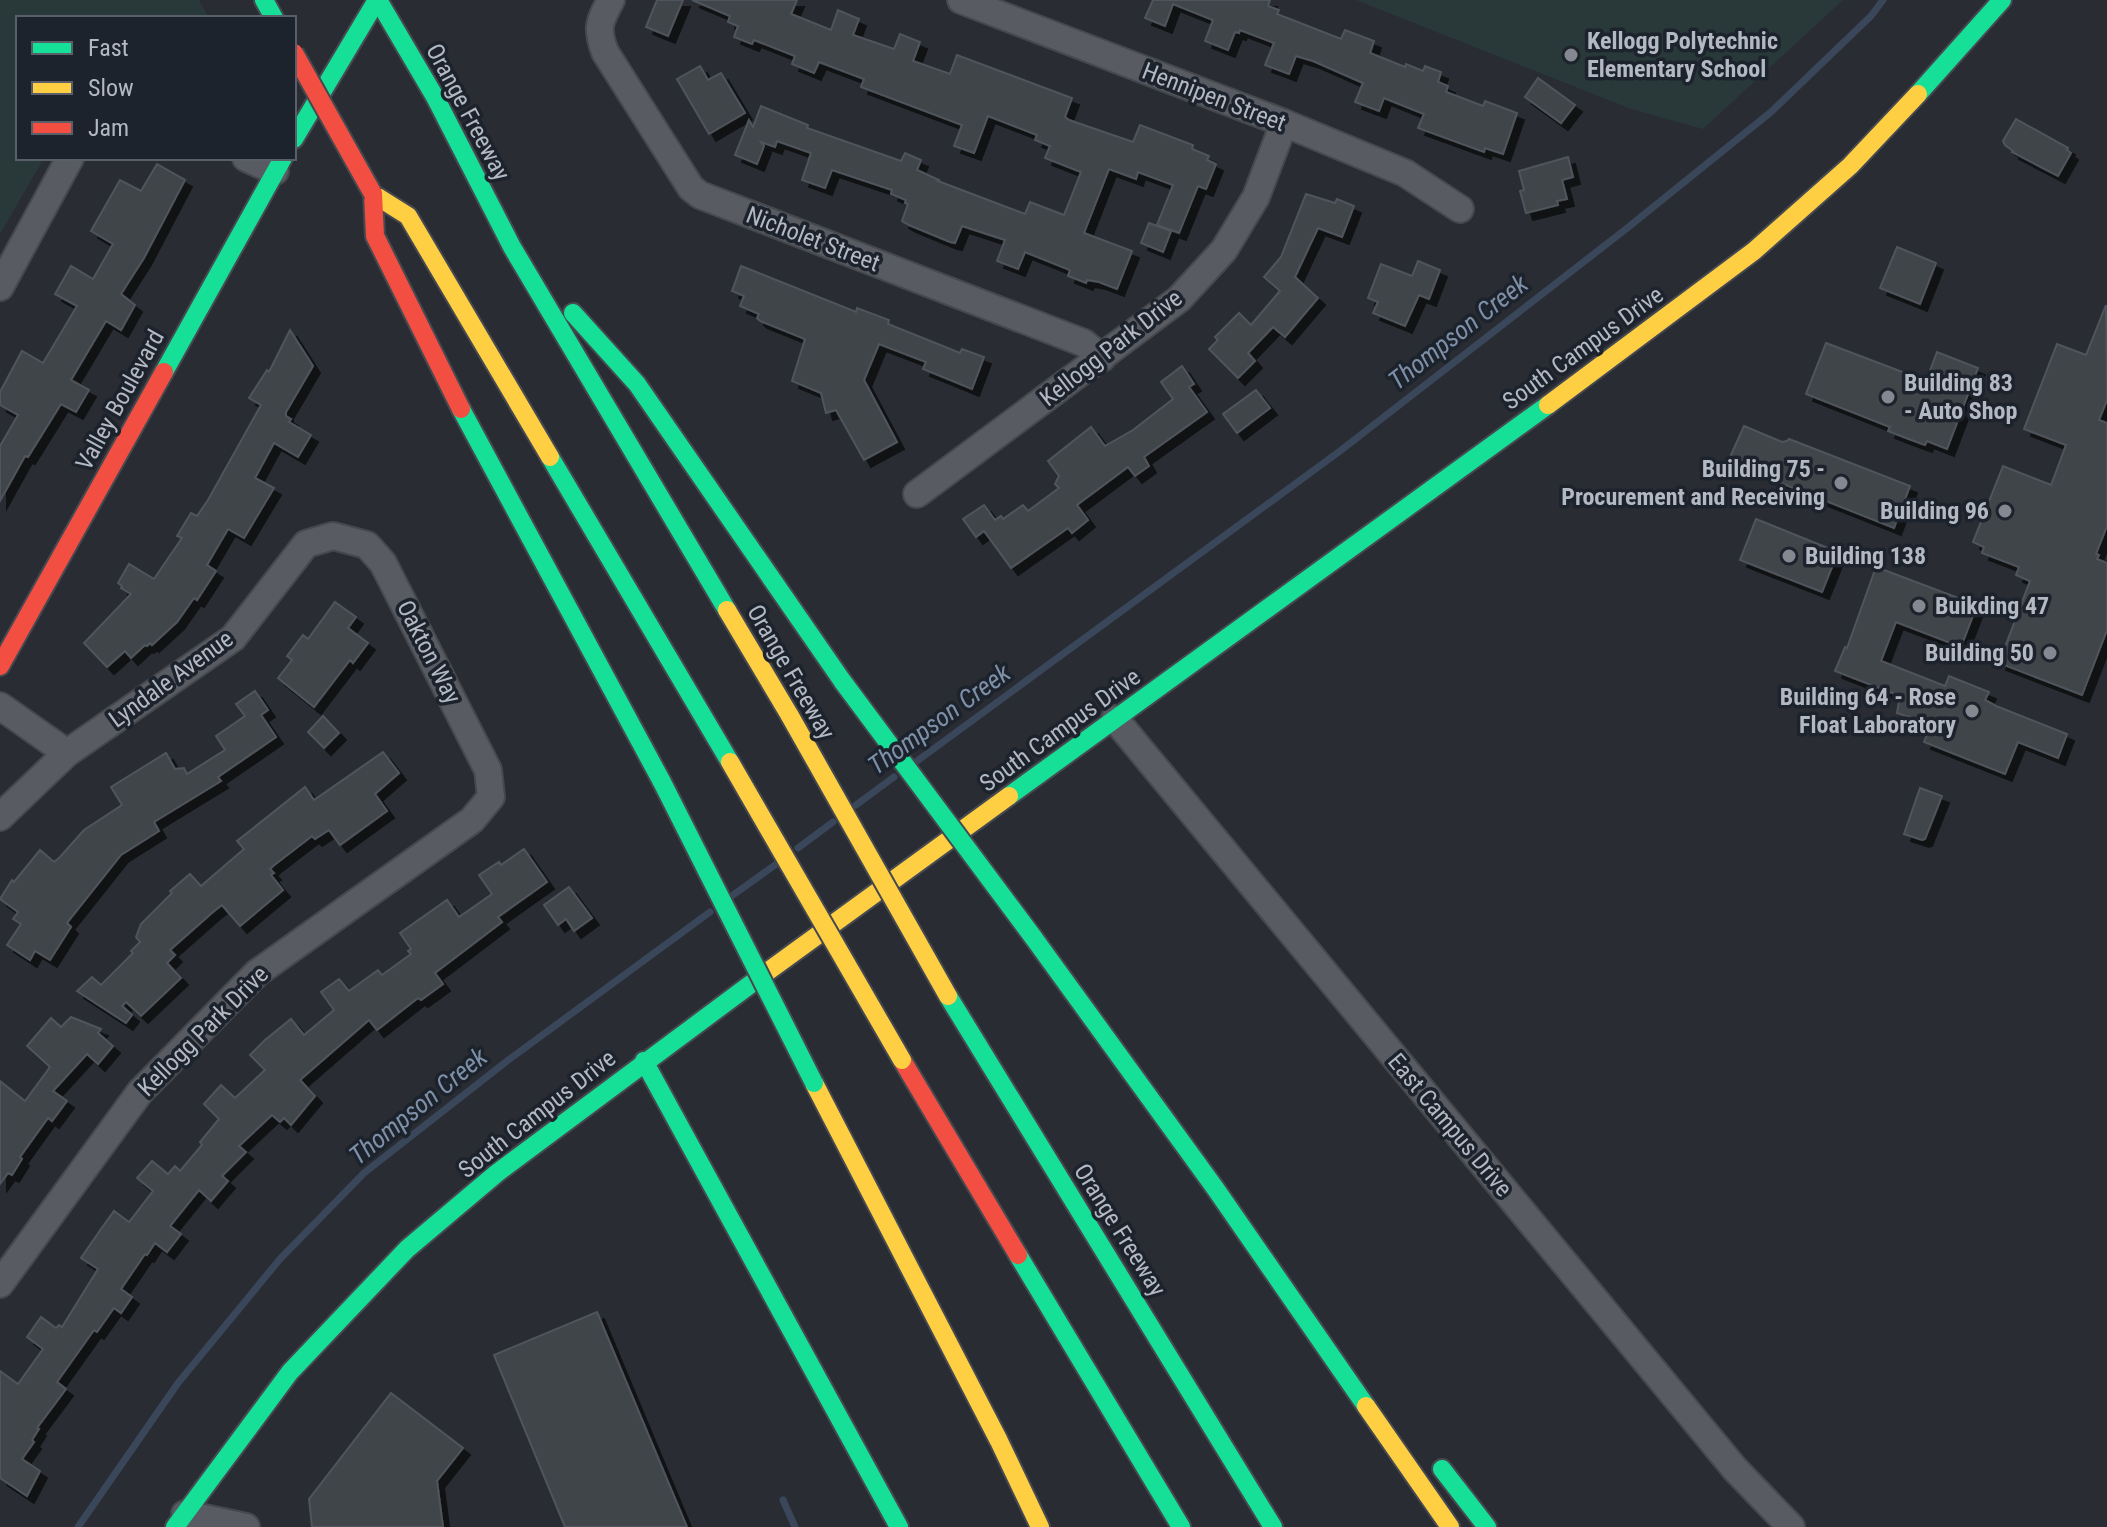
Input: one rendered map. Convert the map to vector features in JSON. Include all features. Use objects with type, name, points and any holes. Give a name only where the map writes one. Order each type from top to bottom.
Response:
[{"type":"main road","name":"Orange Freeway","points":[[377,0],[435,97],[512,247],[790,716],[948,996],[1273,1527]]},
{"type":"main road","points":[[296,136],[377,0]]},
{"type":"main road","name":"South Campus Drive","points":[[185,1523],[290,1372],[407,1249],[497,1173],[644,1061],[1754,251],[1850,166],[1955,56],[2002,0]]},
{"type":"main road","points":[[296,57],[373,194],[375,236],[471,428],[662,782],[1040,1527]]},
{"type":"main road","name":"Valley Boulevard","points":[[0,666],[279,165]]},
{"type":"main road","points":[[373,194],[408,216],[902,1060],[1181,1527]]},
{"type":"main road","points":[[512,247],[637,384],[843,682],[1215,1188],[1450,1527]]},
{"type":"main road","points":[[644,1061],[899,1527]]},
{"type":"main road","points":[[1215,1188],[1355,1358]]},
{"type":"main road","points":[[899,1251],[986,1457]]},
{"type":"main road","points":[[1431,1454],[1487,1527]]},
{"type":"street","name":"Nicholet Street","points":[[611,0],[600,20],[598,34],[605,52],[691,188],[700,195],[1084,343],[1102,358]]},
{"type":"street","name":"Hennipen Street","points":[[961,0],[1284,123],[1405,173],[1460,209]]},
{"type":"street","name":"Kellogg Park Drive","points":[[917,494],[1179,299],[1224,250],[1256,197],[1284,123]]},
{"type":"street","points":[[0,287],[69,160]]},
{"type":"street","points":[[255,160],[279,165]]},
{"type":"street","name":"Lyndale Avenue","points":[[0,817],[67,753],[233,638],[306,544],[333,536]]},
{"type":"street","name":"Oakton Way","points":[[333,536],[367,545],[383,563],[488,770],[491,797]]},
{"type":"street","points":[[0,706],[67,753]]},
{"type":"street","name":"East Campus Drive","points":[[1115,719],[1735,1469],[1791,1527]]},
{"type":"street","name":"Kellogg Park Drive","points":[[0,1284],[140,1092],[257,973],[472,820],[491,797]]},
{"type":"street","points":[[185,1523],[246,1527]]},
{"type":"shaded area","points":[[0,0],[199,0],[208,16],[16,16],[16,160],[43,160],[0,234]]},
{"type":"shaded area","points":[[1356,0],[1843,0],[1703,129],[1631,109]]},
{"type":"building","points":[[657,0],[683,0],[668,36],[646,27]]},
{"type":"building","points":[[692,0],[797,0],[791,14],[831,30],[838,10],[859,19],[853,35],[894,49],[900,34],[920,42],[913,61],[950,74],[957,55],[1072,98],[1065,117],[1069,120],[1133,142],[1140,125],[1193,145],[1192,149],[1209,156],[1207,160],[1216,164],[1206,189],[1198,186],[1179,233],[1157,225],[1173,185],[1138,172],[1136,179],[1109,169],[1084,233],[1132,251],[1117,289],[1068,276],[1070,270],[1025,252],[1018,269],[997,261],[1005,240],[962,226],[955,243],[902,221],[908,204],[906,200],[891,194],[892,190],[832,170],[825,188],[802,180],[811,153],[777,141],[775,147],[761,142],[764,146],[757,164],[735,155],[749,120],[753,127],[761,106],[808,125],[807,128],[901,161],[905,153],[921,160],[917,170],[938,181],[1025,214],[1030,202],[1064,215],[1081,172],[1045,158],[1050,146],[1035,140],[1037,135],[988,116],[974,153],[954,146],[962,125],[861,87],[864,79],[819,62],[814,73],[792,64],[795,56],[754,40],[752,44],[734,37],[738,26],[728,22],[730,16]]},
{"type":"building","points":[[1153,0],[1270,0],[1268,6],[1279,10],[1277,14],[1341,39],[1345,30],[1374,41],[1370,53],[1405,67],[1406,64],[1423,71],[1425,66],[1441,72],[1438,82],[1448,86],[1446,92],[1483,106],[1485,101],[1517,113],[1503,154],[1485,148],[1484,152],[1418,128],[1424,114],[1384,98],[1379,111],[1355,102],[1363,83],[1313,61],[1296,56],[1289,74],[1265,65],[1274,43],[1240,30],[1239,33],[1235,32],[1228,50],[1205,41],[1213,20],[1173,4],[1165,26],[1145,18]]},
{"type":"building","points":[[700,66],[708,80],[721,73],[745,113],[709,134],[677,79]]},
{"type":"building","points":[[1538,78],[1575,105],[1561,123],[1525,97]]},
{"type":"building","points":[[2016,119],[2068,148],[2071,153],[2058,176],[2012,152],[2005,145],[2003,141]]},
{"type":"building","points":[[1568,157],[1573,177],[1562,180],[1567,199],[1557,201],[1558,205],[1526,213],[1519,171]]},
{"type":"building","points":[[157,164],[185,180],[144,258],[121,294],[135,305],[121,330],[106,321],[71,380],[89,390],[76,412],[61,404],[28,457],[25,456],[0,501],[0,446],[18,415],[0,405],[0,392],[22,351],[43,363],[77,306],[55,294],[71,266],[93,279],[113,244],[91,231],[120,180],[141,191]]},
{"type":"building","points":[[1306,194],[1335,203],[1337,199],[1354,206],[1342,237],[1318,228],[1295,277],[1318,298],[1285,337],[1273,327],[1248,353],[1255,361],[1238,378],[1209,349],[1218,340],[1215,337],[1239,313],[1251,325],[1280,291],[1264,277],[1281,257]]},
{"type":"building","points":[[1149,223],[1171,231],[1163,252],[1141,243]]},
{"type":"building","points":[[1897,247],[1936,263],[1920,304],[1880,288]]},
{"type":"building","points":[[1418,261],[1440,270],[1429,299],[1419,295],[1405,326],[1373,313],[1378,302],[1368,298],[1381,264],[1412,276]]},
{"type":"building","points":[[741,266],[856,312],[857,308],[889,320],[888,324],[960,353],[962,349],[984,357],[972,389],[923,369],[926,362],[879,344],[864,380],[897,442],[864,460],[836,410],[826,413],[821,393],[792,381],[805,339],[760,321],[757,318],[759,314],[740,306],[744,296],[732,291]]},
{"type":"building","points":[[2106,305],[2107,400],[2099,420],[2107,423],[2107,526],[2096,554],[2099,555],[2097,559],[2107,563],[2107,630],[2082,695],[1999,663],[2030,581],[2016,575],[2019,567],[1982,553],[1984,547],[1973,542],[2003,466],[2051,485],[2066,445],[2024,429],[2057,344],[2086,355]]},
{"type":"building","points":[[290,330],[313,366],[286,416],[291,419],[289,422],[311,435],[298,457],[274,443],[255,478],[274,488],[244,538],[228,529],[207,565],[216,571],[197,600],[194,598],[177,622],[152,645],[145,645],[131,658],[125,651],[107,667],[84,643],[131,594],[118,583],[129,564],[154,579],[182,538],[177,536],[191,513],[197,516],[208,500],[261,405],[249,398],[267,370],[269,372]]},
{"type":"building","name":"Building 83 - Auto Shop","points":[[1826,343],[1926,381],[1937,352],[1978,368],[1947,449],[1927,441],[1925,445],[1888,431],[1890,427],[1806,394]]},
{"type":"building","points":[[1182,366],[1194,384],[1189,387],[1207,412],[1144,457],[1149,466],[1135,476],[1128,467],[1077,505],[1088,520],[1072,533],[1068,528],[1011,568],[984,531],[976,537],[963,519],[984,505],[995,520],[1001,516],[1003,519],[1023,505],[1028,511],[1059,488],[1055,484],[1059,476],[1048,461],[1091,427],[1105,446],[1133,430],[1173,399],[1161,382]]},
{"type":"building","points":[[1256,390],[1270,408],[1237,433],[1223,414]]},
{"type":"building","name":"Building 75 - Procurement and Receiving","points":[[1744,426],[1782,442],[1789,439],[1910,486],[1894,528],[1773,480],[1774,477],[1730,457]]},
{"type":"building","name":"Building 138","points":[[1756,519],[1838,552],[1822,592],[1740,560]]},
{"type":"building","points":[[1876,567],[1977,605],[1961,647],[1896,622],[1881,661],[1945,686],[1949,676],[1989,692],[1985,700],[1996,706],[2067,734],[2058,758],[2018,742],[2005,774],[1924,742],[1931,724],[1897,713],[1900,696],[1835,671],[1847,648]]},
{"type":"building","points":[[335,602],[356,617],[348,628],[368,643],[353,663],[350,660],[314,707],[278,678],[292,660],[287,656],[303,635],[308,639]]},
{"type":"building","points":[[255,691],[268,710],[261,715],[276,737],[218,777],[221,781],[154,822],[159,831],[121,855],[67,923],[71,927],[50,960],[35,951],[30,960],[7,945],[21,924],[13,919],[18,912],[0,899],[12,880],[14,882],[40,850],[54,862],[84,830],[122,805],[111,787],[166,753],[175,769],[184,768],[187,774],[225,750],[216,736],[245,716],[236,704]]},
{"type":"building","points":[[323,716],[339,733],[324,748],[308,732]]},
{"type":"building","points":[[383,752],[399,773],[375,794],[387,811],[340,845],[329,830],[315,839],[312,836],[273,866],[270,869],[274,873],[271,875],[283,890],[240,926],[222,905],[213,912],[170,950],[175,955],[167,963],[181,978],[141,1016],[126,1002],[122,1006],[132,1015],[126,1023],[77,991],[92,977],[101,985],[133,953],[131,951],[140,942],[136,937],[141,924],[190,874],[201,886],[244,849],[237,841],[305,787],[314,800]]},
{"type":"building","points":[[1920,788],[1942,796],[1922,840],[1904,834]]},
{"type":"building","points":[[524,849],[547,882],[498,917],[502,922],[435,973],[443,984],[421,1000],[418,998],[377,1030],[369,1020],[300,1080],[315,1096],[291,1125],[284,1118],[280,1122],[272,1115],[239,1146],[246,1152],[222,1176],[228,1181],[211,1201],[199,1190],[170,1226],[181,1234],[167,1252],[155,1243],[145,1254],[121,1289],[132,1297],[121,1313],[114,1308],[97,1332],[94,1330],[57,1382],[66,1389],[37,1428],[34,1442],[22,1459],[40,1471],[27,1496],[0,1478],[0,1371],[18,1384],[43,1349],[27,1337],[41,1317],[56,1328],[59,1325],[62,1327],[98,1269],[81,1258],[114,1211],[129,1222],[153,1191],[137,1178],[152,1161],[168,1174],[175,1166],[180,1171],[219,1119],[204,1104],[221,1085],[235,1098],[265,1070],[250,1055],[291,1019],[304,1035],[334,1010],[321,992],[339,979],[349,991],[378,970],[382,975],[411,954],[400,933],[447,900],[459,917],[492,894],[479,875]]},
{"type":"building","points":[[569,887],[592,918],[574,931],[566,919],[558,925],[544,905]]},
{"type":"building","points":[[71,1017],[101,1029],[98,1033],[113,1046],[98,1064],[87,1054],[53,1091],[67,1101],[52,1121],[48,1118],[20,1157],[22,1159],[12,1175],[8,1173],[0,1184],[0,1081],[25,1101],[50,1067],[27,1046],[51,1018],[61,1027]]},
{"type":"building","points":[[597,1312],[687,1527],[565,1527],[494,1355]]},
{"type":"building","points":[[391,1393],[463,1448],[437,1481],[443,1527],[312,1527],[309,1499]]},
{"type":"waterway","name":"Thompson Creek","points":[[917,761],[1340,451],[1626,229],[1771,112],[1871,16],[1883,0]]},
{"type":"waterway","name":"Thompson Creek","points":[[856,805],[894,777]]},
{"type":"waterway","name":"Thompson Creek","points":[[798,848],[833,822]]},
{"type":"waterway","name":"Thompson Creek","points":[[733,895],[775,865]]},
{"type":"waterway","name":"Thompson Creek","points":[[78,1527],[178,1383],[280,1259],[364,1173],[507,1061],[710,912]]},
{"type":"waterway","points":[[783,1500],[795,1527]]},
{"type":"traffic: fast","points":[[264,0],[273,16]]},
{"type":"traffic: fast","points":[[296,136],[377,0]]},
{"type":"traffic: fast","points":[[378,0],[435,97],[512,247],[727,610]]},
{"type":"traffic: fast","points":[[1918,94],[2002,0]]},
{"type":"traffic: fast","points":[[164,372],[282,160]]},
{"type":"traffic: fast","points":[[573,313],[637,384],[843,682]]},
{"type":"traffic: fast","points":[[1009,796],[1548,405]]},
{"type":"traffic: fast","points":[[461,409],[662,782]]},
{"type":"traffic: fast","points":[[550,457],[730,762]]},
{"type":"traffic: fast","points":[[843,682],[1033,937]]},
{"type":"traffic: fast","points":[[662,782],[814,1083]]},
{"type":"traffic: fast","points":[[1033,937],[1215,1188],[1366,1406]]},
{"type":"traffic: fast","points":[[175,1527],[290,1372],[407,1249],[497,1173],[767,972]]},
{"type":"traffic: fast","points":[[948,996],[1273,1527]]},
{"type":"traffic: fast","points":[[644,1061],[899,1527]]},
{"type":"traffic: fast","points":[[1018,1255],[1181,1527]]},
{"type":"traffic: fast","points":[[1442,1469],[1487,1527]]},
{"type":"traffic: slow","points":[[1548,405],[1754,251],[1850,166],[1918,94]]},
{"type":"traffic: slow","points":[[373,194],[408,216],[550,457]]},
{"type":"traffic: slow","points":[[727,610],[790,716]]},
{"type":"traffic: slow","points":[[790,716],[948,996]]},
{"type":"traffic: slow","points":[[730,762],[902,1060]]},
{"type":"traffic: slow","points":[[767,972],[1009,796]]},
{"type":"traffic: slow","points":[[814,1083],[999,1441],[1040,1527]]},
{"type":"traffic: slow","points":[[1366,1406],[1450,1527]]},
{"type":"traffic: jam","points":[[296,57],[373,194]]},
{"type":"traffic: jam","points":[[373,194],[375,236],[461,409]]},
{"type":"traffic: jam","points":[[0,666],[164,372]]},
{"type":"traffic: jam","points":[[902,1060],[1018,1255]]},
{"type":"place","name":"Kellogg Polytechnic Elementary School","points":[[1571,55]]},
{"type":"place","name":"Building 83 - Auto Shop","points":[[1888,397]]},
{"type":"place","name":"Building 75 - Procurement and Receiving","points":[[1841,483]]},
{"type":"place","name":"Building 96","points":[[2005,511]]},
{"type":"place","name":"Building 138","points":[[1789,556]]},
{"type":"place","name":"Buikding 47","points":[[1919,606]]},
{"type":"place","name":"Building 50","points":[[2050,653]]},
{"type":"place","name":"Building 64 - Rose Float Laboratory","points":[[1972,711]]}]
